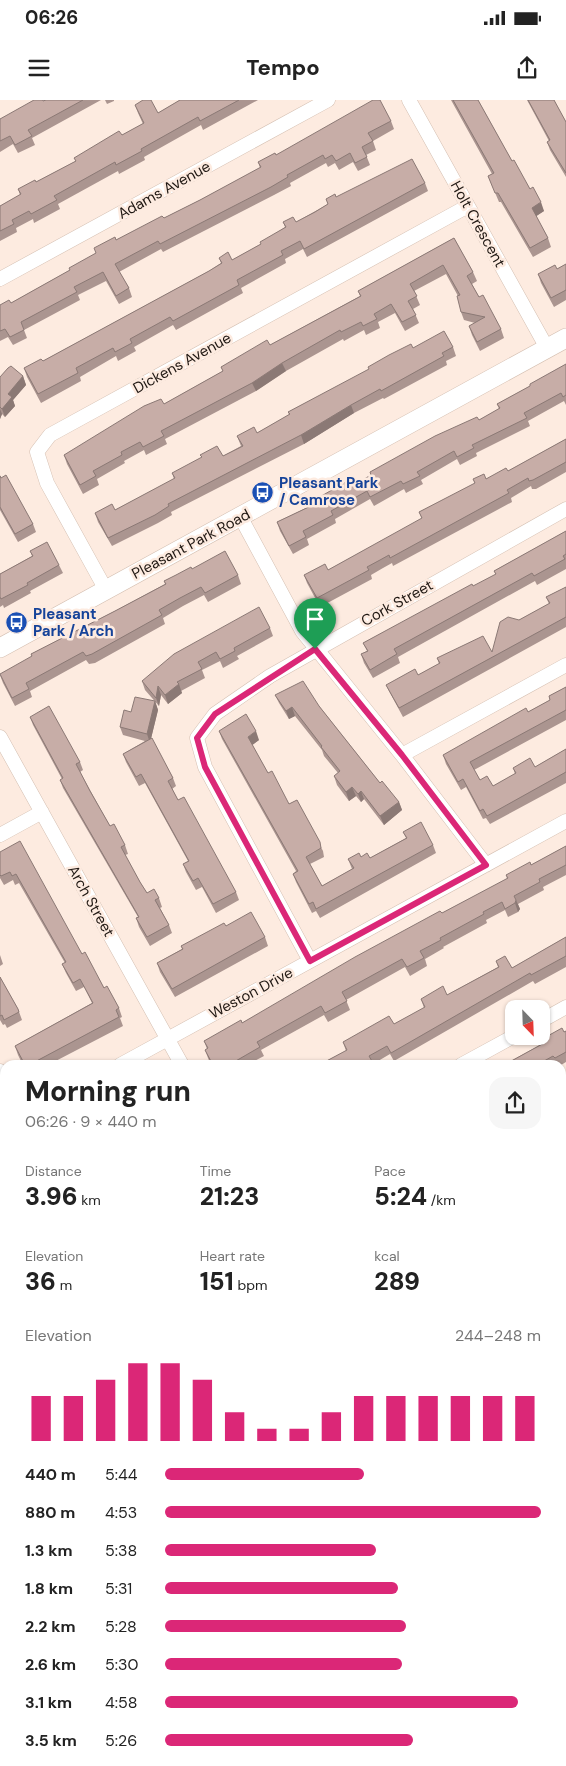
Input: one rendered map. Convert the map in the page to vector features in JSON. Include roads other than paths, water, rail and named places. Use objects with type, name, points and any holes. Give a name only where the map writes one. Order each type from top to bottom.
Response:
[{"type":"street","name":"Adams Avenue","points":[[0,279],[328,100]]},
{"type":"street","name":"Holt Crescent","points":[[409,100],[547,348]]},
{"type":"street","name":"Dickens Avenue","points":[[106,590],[47,483],[37,452],[50,436],[468,206]]},
{"type":"street","name":"Pleasant Park Road","points":[[0,648],[241,518],[566,338]]},
{"type":"street","name":"Cork Street","points":[[310,961],[205,767],[197,738],[215,714],[315,649],[566,509]]},
{"type":"street","points":[[241,518],[302,631],[402,755],[486,865]]},
{"type":"street","points":[[402,755],[566,665]]},
{"type":"street","name":"Arch Street","points":[[0,737],[179,1060]]},
{"type":"street","points":[[0,835],[42,812]]},
{"type":"street","name":"Weston Drive","points":[[129,1060],[566,821]]},
{"type":"street","points":[[550,1016],[566,1007]]},
{"type":"street","points":[[470,1060],[505,1041]]},
{"type":"place","name":"Pleasant Park / Camrose","points":[[263,492]]},
{"type":"place","name":"Pleasant Park / Arch","points":[[17,623]]}]
